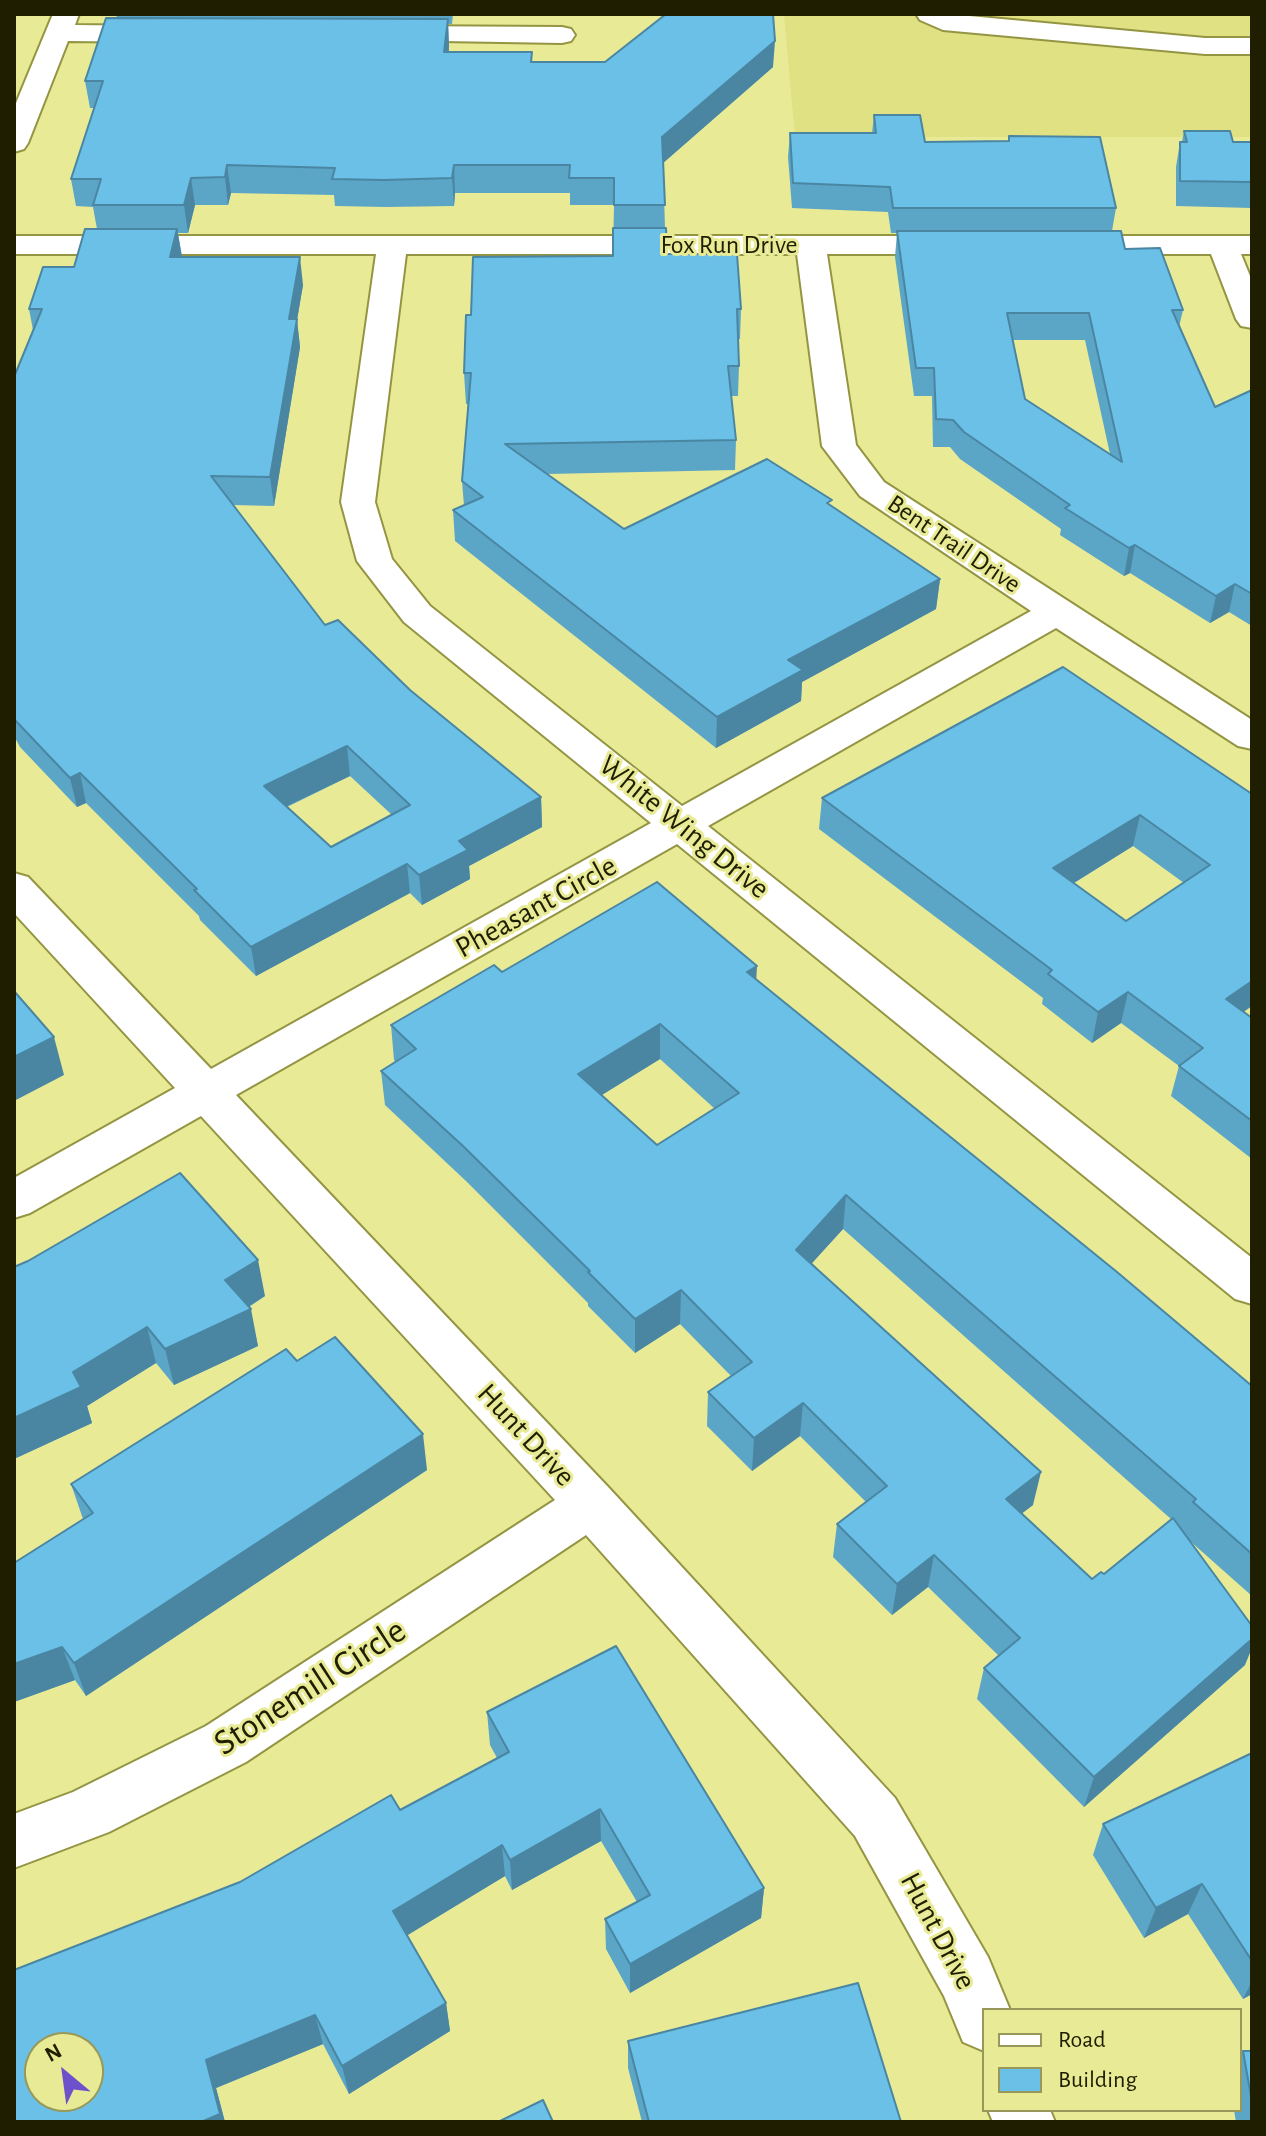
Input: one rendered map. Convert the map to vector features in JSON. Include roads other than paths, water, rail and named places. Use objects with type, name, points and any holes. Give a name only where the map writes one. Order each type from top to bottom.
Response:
[{"type":"street","points":[[929,14],[943,22],[1205,46],[1252,46]]},
{"type":"street","points":[[14,143],[62,24],[185,34]]},
{"type":"street","points":[[358,34],[562,35]]},
{"type":"street","name":"Fox Run Drive","points":[[14,245],[985,245]]},
{"type":"street","name":"White Wing Drive","points":[[392,245],[358,502],[375,561],[417,614],[1252,1285]]},
{"type":"street","name":"Bent Trail Drive","points":[[811,245],[839,446],[872,489],[1252,737]]},
{"type":"street","points":[[1032,245],[1237,245],[1252,319]]},
{"type":"street","name":"Pheasant Circle","points":[[14,1200],[1057,612]]},
{"type":"street","name":"Hunt Drive","points":[[14,887],[591,1504],[875,1817],[967,1978],[982,2016]]},
{"type":"street","name":"Stonemill Circle","points":[[14,1841],[89,1813],[226,1744],[591,1504]]}]
